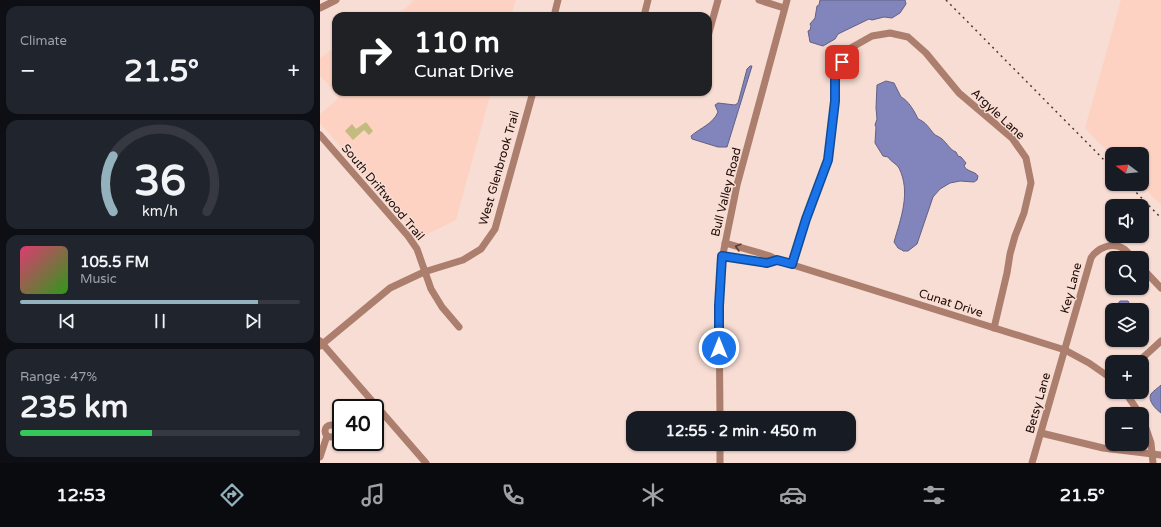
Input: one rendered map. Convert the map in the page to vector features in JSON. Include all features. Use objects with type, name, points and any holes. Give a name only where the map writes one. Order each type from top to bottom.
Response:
[{"type":"street","points":[[320,8],[336,0]]},
{"type":"street","points":[[555,12],[558,0]]},
{"type":"street","points":[[645,12],[648,0]]},
{"type":"street","points":[[712,22],[718,0]]},
{"type":"street","points":[[759,0],[784,8]]},
{"type":"street","name":"Bull Valley Road","points":[[720,411],[719,306],[722,256],[737,185],[787,0]]},
{"type":"street","name":"Argyle Lane","points":[[792,264],[806,219],[828,160],[835,101],[835,77],[842,62],[849,49],[872,36],[890,33],[908,37],[926,53],[959,93],[1012,138],[1026,158],[1031,182],[1024,213],[1012,248],[994,328]]},
{"type":"street","name":"West Glenbrook Trail","points":[[321,343],[390,288],[424,272],[464,260],[481,249],[494,229],[532,96]]},
{"type":"street","name":"South Driftwood Trail","points":[[321,138],[408,236],[417,249],[431,289],[442,307],[459,327]]},
{"type":"street","name":"Cunat Drive","points":[[725,243],[1065,350],[1089,363],[1105,374]]},
{"type":"street","name":"Key Lane","points":[[1065,350],[1091,258],[1095,252],[1101,248],[1116,246],[1126,251]]},
{"type":"street","name":"Cunat Drive","points":[[722,256],[767,263],[777,260]]},
{"type":"street","points":[[1149,275],[1161,288]]},
{"type":"street","points":[[1146,355],[1161,341]]},
{"type":"street","points":[[321,343],[426,463]]},
{"type":"street","name":"Betsy Lane","points":[[1032,463],[1065,350]]},
{"type":"street","points":[[1041,433],[1103,448],[1161,455]]},
{"type":"street","points":[[320,457],[327,436]]},
{"type":"street","points":[[1149,437],[1153,454],[1153,463]]},
{"type":"street","points":[[720,451],[720,463]]},
{"type":"shaded area","points":[[414,0],[516,0],[512,12],[398,12],[406,8]]},
{"type":"shaded area","points":[[1121,0],[1161,0],[1161,205],[1147,191],[1149,191],[1149,147],[1105,147],[1105,149],[1085,128]]},
{"type":"shaded area","points":[[332,50],[332,90],[320,75],[320,58]]},
{"type":"shaded area","points":[[337,96],[490,96],[456,220],[419,238],[320,123],[320,114],[339,98]]},
{"type":"shaded area","points":[[366,122],[373,131],[369,135],[364,130],[353,140],[345,131],[352,124],[356,129]]},
{"type":"water","points":[[820,0],[905,0],[906,4],[900,13],[892,18],[884,17],[872,20],[869,19],[838,34],[835,39],[823,46],[810,42],[808,31],[810,30],[810,24],[815,18],[817,6],[819,5]]},
{"type":"water","points":[[752,66],[727,147],[718,147],[692,139],[691,136],[710,123],[716,116],[718,112],[715,105],[718,103],[735,105],[738,103],[747,69]]},
{"type":"water","points":[[886,81],[894,83],[901,97],[909,103],[918,119],[925,123],[934,134],[942,139],[952,150],[956,152],[958,156],[961,157],[966,163],[964,166],[965,168],[978,176],[977,180],[974,182],[960,181],[950,183],[940,189],[933,197],[917,244],[908,251],[903,251],[898,248],[894,242],[904,205],[905,196],[903,177],[898,167],[888,157],[883,156],[875,143],[877,85]]},
{"type":"water","points":[[1120,301],[1128,301],[1129,303],[1118,303]]},
{"type":"water","points":[[1161,385],[1161,413],[1153,405],[1150,397],[1151,394]]},
{"type":"railway","points":[[946,0],[1105,161]]},
{"type":"railway","points":[[1135,191],[1161,218]]},
{"type":"route","points":[[719,348],[719,306],[722,256],[767,263],[777,260],[792,264],[806,219],[828,160],[835,101],[835,77],[842,62]]}]
